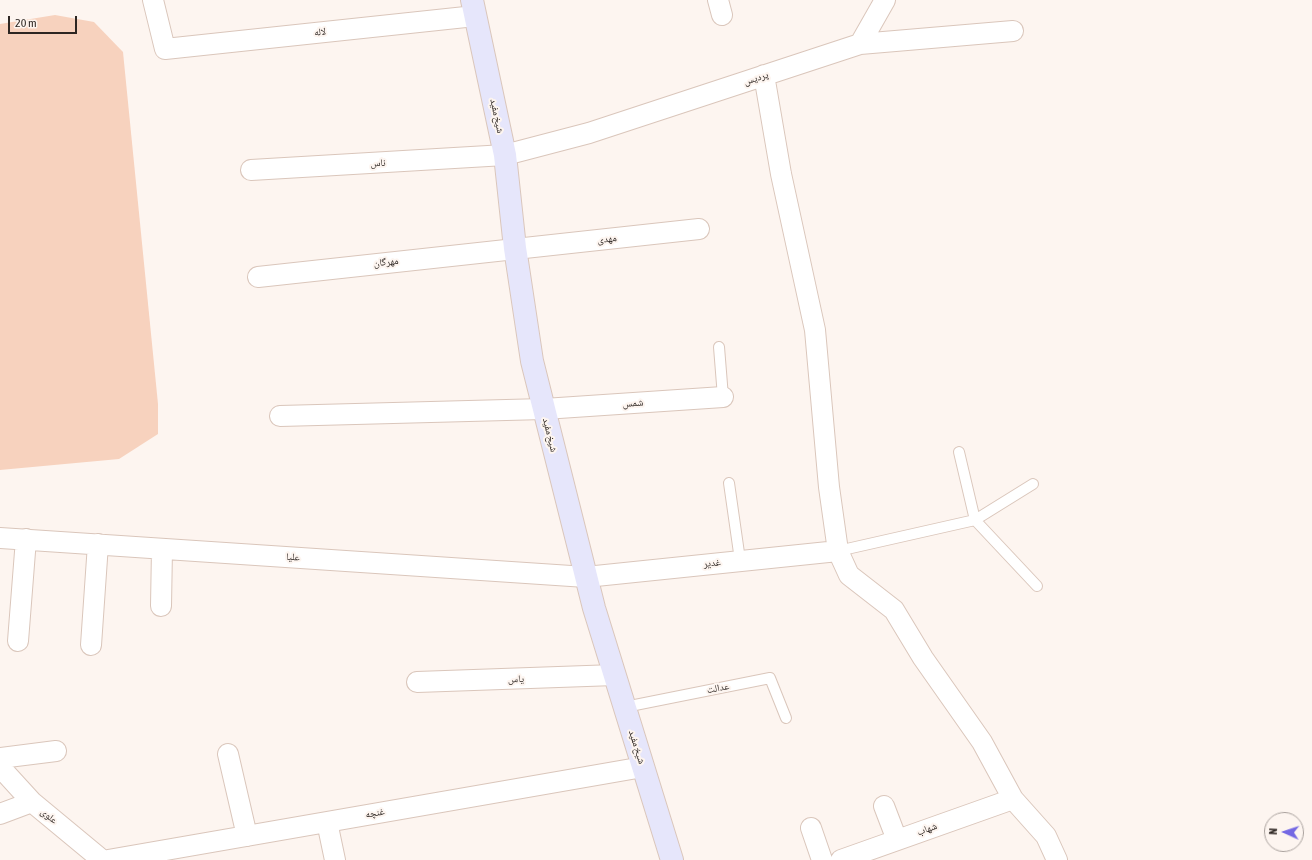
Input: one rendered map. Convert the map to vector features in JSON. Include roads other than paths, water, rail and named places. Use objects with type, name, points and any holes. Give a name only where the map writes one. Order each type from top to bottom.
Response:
[{"type":"main road","name":"شیخ مفید","points":[[473,8],[505,156],[515,248],[532,361],[594,608],[672,860]]},
{"type":"street","name":"لاله","points":[[153,0],[165,49],[473,8]]},
{"type":"street","points":[[860,44],[885,0]]},
{"type":"street","name":"پردیس","points":[[505,156],[589,133],[860,44],[1013,31]]},
{"type":"street","points":[[764,76],[781,174],[815,330],[829,487],[838,551],[850,575],[894,610],[923,658],[982,742],[1013,799],[1046,836],[1057,860]]},
{"type":"street","name":"ناس","points":[[251,170],[505,156]]},
{"type":"street","name":"مهدی","points":[[515,248],[699,229]]},
{"type":"street","name":"مهرگان","points":[[258,277],[515,248]]},
{"type":"street","name":"شمس","points":[[280,416],[544,409],[723,397]]},
{"type":"street","name":"علیا","points":[[0,538],[586,577]]},
{"type":"street","points":[[18,641],[26,540]]},
{"type":"street","points":[[90,645],[98,544]]},
{"type":"street","points":[[161,606],[162,549]]},
{"type":"street","name":"غدیر","points":[[586,577],[838,551]]},
{"type":"street","name":"یاس","points":[[416,682],[615,675]]},
{"type":"street","points":[[0,758],[56,751]]},
{"type":"street","points":[[228,754],[247,836]]},
{"type":"street","name":"علوی","points":[[0,766],[32,802],[102,860]]},
{"type":"street","name":"غنچه","points":[[108,860],[643,767]]},
{"type":"street","name":"شهاب","points":[[841,860],[1013,799]]},
{"type":"street","points":[[0,814],[32,802]]},
{"type":"street","points":[[884,806],[897,840]]},
{"type":"street","points":[[327,822],[335,860]]},
{"type":"street","points":[[811,828],[822,860]]},
{"type":"lane","points":[[719,347],[723,397]]},
{"type":"lane","points":[[959,452],[975,520],[1037,586]]},
{"type":"lane","points":[[729,484],[740,560]]},
{"type":"lane","points":[[838,551],[975,520],[1033,484]]},
{"type":"lane","name":"عدالت","points":[[625,707],[770,678],[786,718]]}]
